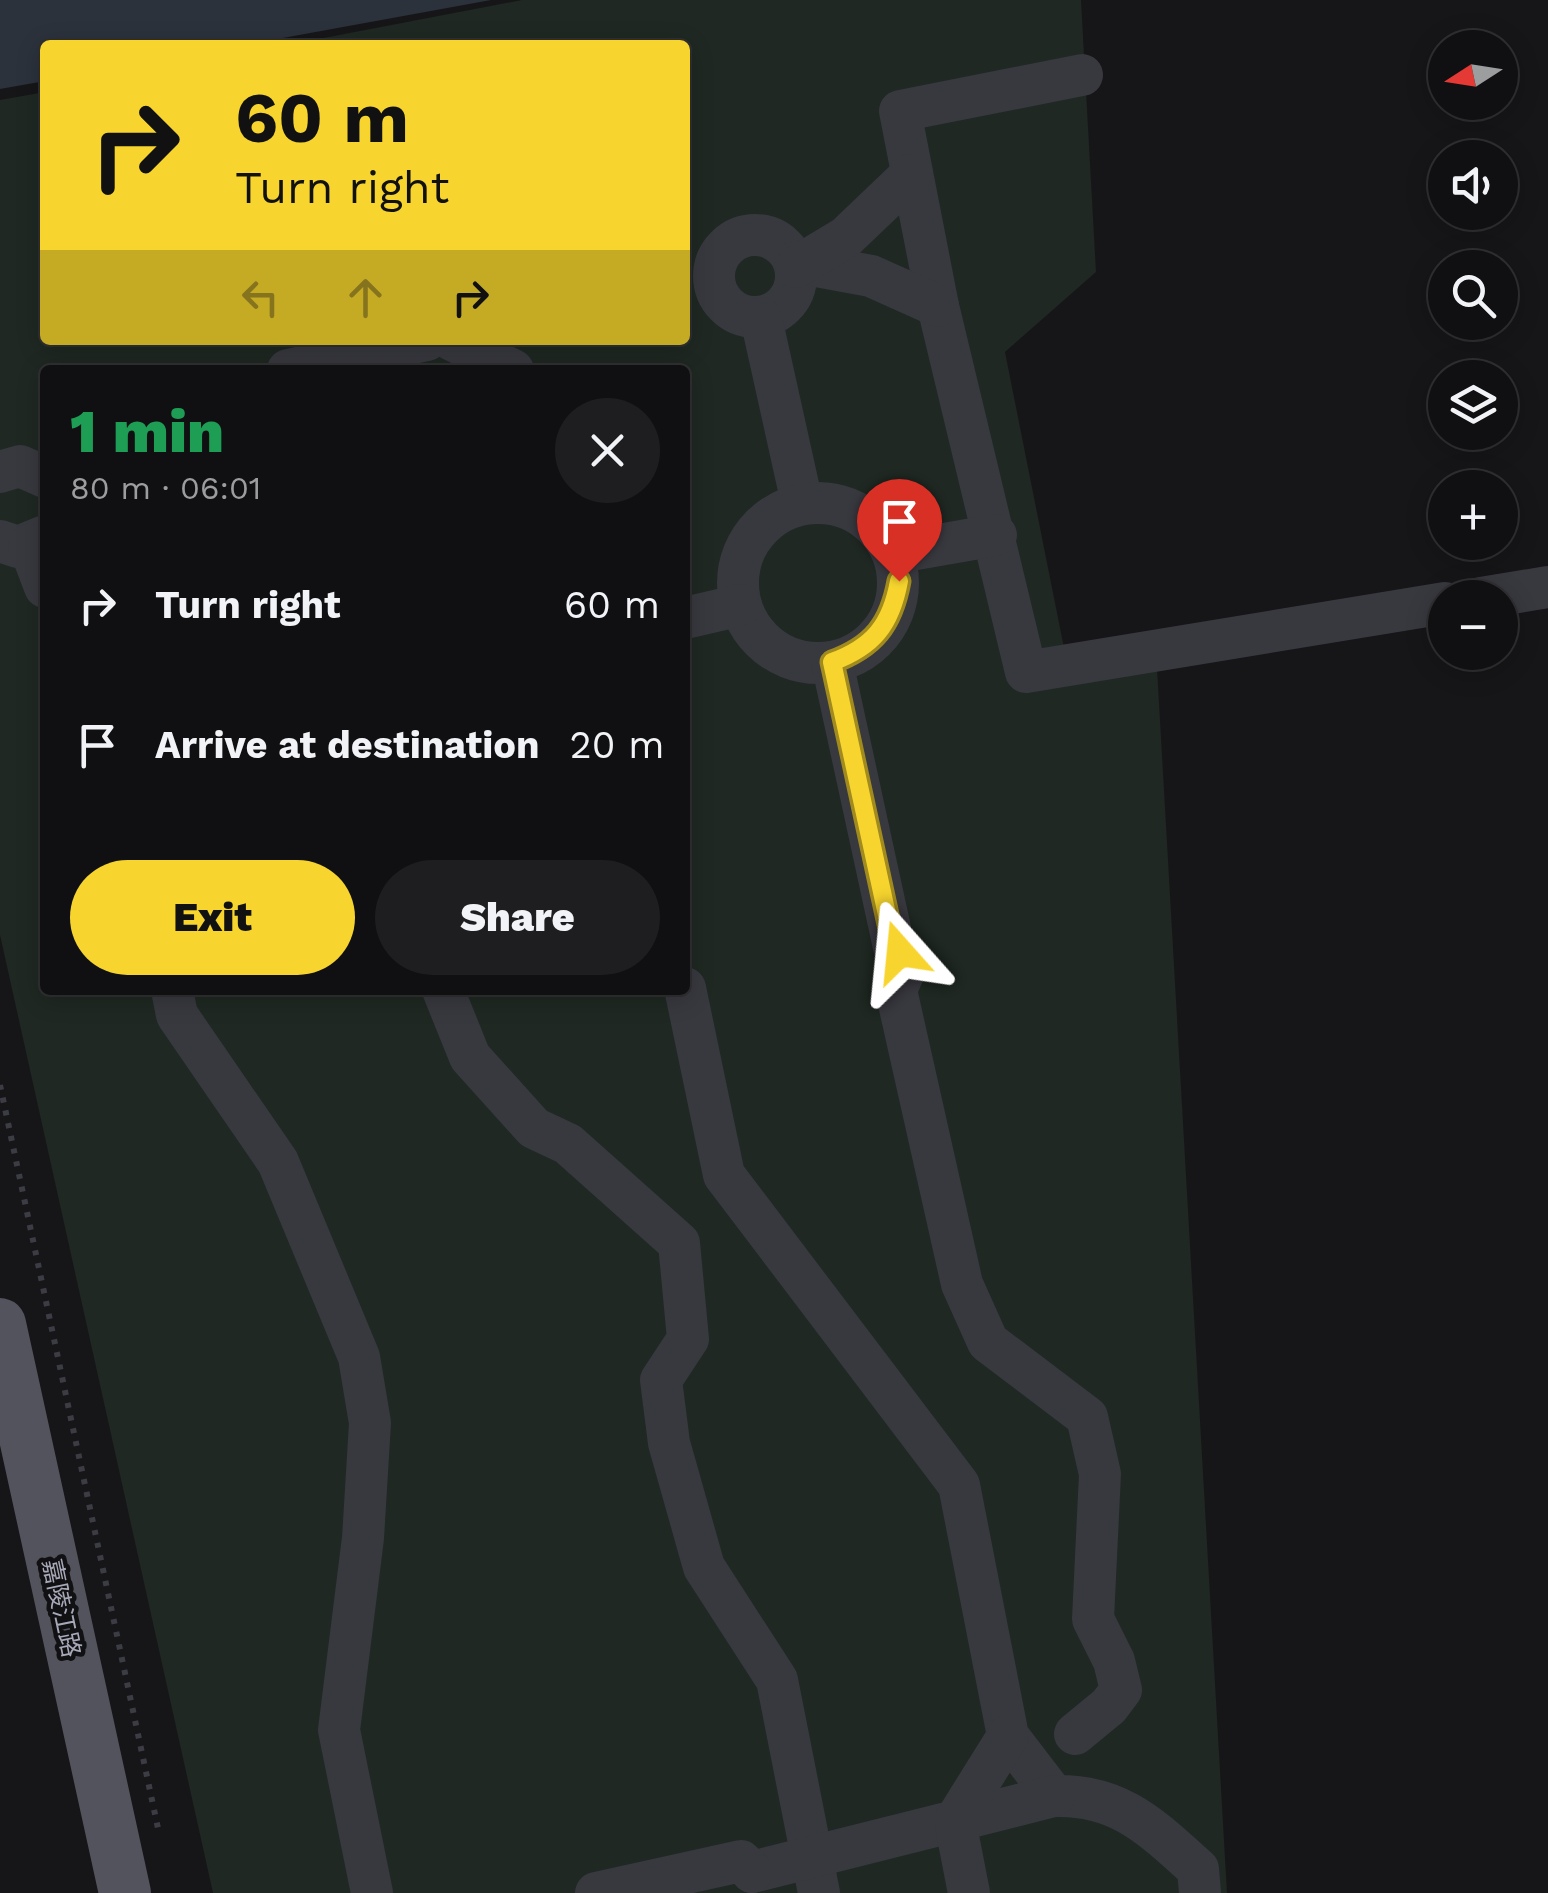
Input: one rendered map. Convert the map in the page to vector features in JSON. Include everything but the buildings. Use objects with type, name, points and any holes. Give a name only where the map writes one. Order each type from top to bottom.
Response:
[{"type":"main road","name":"嘉陵江路","points":[[0,1324],[125,1893]]},
{"type":"street","points":[[1082,75],[900,111],[938,306],[1026,672],[1428,607]]},
{"type":"street","points":[[798,264],[846,237],[912,174]]},
{"type":"street","points":[[798,264],[795,290],[782,309],[761,318],[740,316],[699,288],[732,240],[756,234],[780,242],[798,264],[871,276],[938,306]]},
{"type":"street","points":[[761,318],[802,503]]},
{"type":"street","points":[[316,365],[405,345]]},
{"type":"street","points":[[462,345],[504,365]]},
{"type":"street","points":[[830,502],[857,512],[878,529],[893,554],[899,581],[894,610],[880,634],[858,653],[832,662],[786,656],[750,626],[741,605],[738,572],[749,540],[772,516],[802,503],[830,502]]},
{"type":"street","points":[[893,554],[996,535]]},
{"type":"street","points":[[25,541],[40,576]]},
{"type":"street","points":[[1518,591],[1548,586]]},
{"type":"street","points":[[690,617],[741,605]]},
{"type":"street","points":[[832,662],[894,947],[909,961],[896,990],[962,1284],[988,1342],[1086,1417],[1100,1474],[1093,1620],[1114,1661],[1121,1690],[1110,1706],[1074,1734]]},
{"type":"street","points":[[173,995],[177,1015],[278,1162],[359,1357],[370,1424],[362,1538],[339,1730],[372,1893]]},
{"type":"street","points":[[445,995],[470,1057],[534,1128],[568,1144],[679,1243],[688,1339],[661,1380],[669,1443],[704,1567],[776,1680],[816,1875]]},
{"type":"street","points":[[686,995],[724,1175],[960,1485],[1008,1732],[1071,1795],[1142,1819],[1198,1870],[1200,1893]]},
{"type":"street","points":[[1008,1732],[1071,1728],[1088,1750],[1071,1795]]},
{"type":"street","points":[[969,1893],[955,1821],[1008,1732]]},
{"type":"street","points":[[752,1872],[816,1875],[955,1821],[1071,1795]]},
{"type":"street","points":[[596,1893],[742,1861],[752,1872],[752,1885],[715,1893]]},
{"type":"path","points":[[0,1084],[162,1846]]},
{"type":"shaded area","points":[[0,0],[491,0],[271,40],[40,40],[40,82],[0,89]]},
{"type":"shaded area","points":[[522,0],[1081,0],[1096,272],[1005,352],[1066,658],[1156,650],[1227,1893],[213,1893],[0,935],[0,100],[40,93],[40,345],[690,345],[690,40],[313,40]]},
{"type":"route","points":[[899,581],[894,610],[880,634],[858,653],[832,662],[894,947],[900,952]]}]
